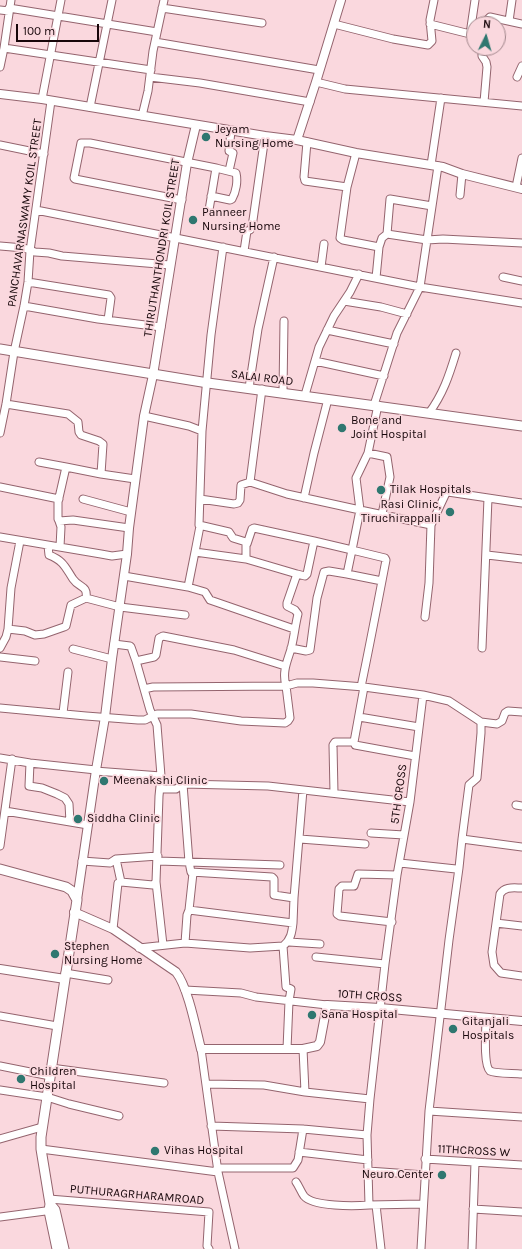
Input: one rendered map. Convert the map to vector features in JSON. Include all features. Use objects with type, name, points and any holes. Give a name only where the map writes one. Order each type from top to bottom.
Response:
[{"type":"main road","name":"SALAI ROAD","points":[[0,349],[208,383],[305,395],[522,426]]},
{"type":"main road","points":[[0,869],[66,887],[72,891],[77,900],[42,1127],[41,1149],[57,1249]]},
{"type":"main road","points":[[51,1206],[64,1249]]},
{"type":"street","points":[[0,67],[4,48],[3,33],[11,0]]},
{"type":"street","points":[[42,99],[61,0]]},
{"type":"street","points":[[90,107],[112,0]]},
{"type":"street","points":[[142,116],[164,0]]},
{"type":"street","points":[[296,140],[310,102],[341,0]]},
{"type":"street","points":[[334,24],[393,39],[426,45],[430,44],[432,41],[430,24],[434,0]]},
{"type":"street","points":[[474,16],[475,0]]},
{"type":"street","points":[[509,21],[512,0]]},
{"type":"street","points":[[162,8],[262,23]]},
{"type":"street","points":[[0,10],[58,16],[157,32]]},
{"type":"street","points":[[506,20],[522,24]]},
{"type":"street","points":[[430,24],[466,33]]},
{"type":"street","points":[[155,42],[319,70]]},
{"type":"street","points":[[4,48],[99,63],[151,74],[310,102]]},
{"type":"street","points":[[482,56],[487,67],[484,102]]},
{"type":"street","points":[[517,77],[522,66]]},
{"type":"street","points":[[316,82],[345,89],[522,106]]},
{"type":"street","points":[[0,94],[42,99],[231,131],[296,140],[356,153],[435,165],[462,174],[519,188],[522,158]]},
{"type":"street","points":[[347,574],[360,510],[356,478],[368,453],[376,405],[397,333],[420,287],[432,206],[441,98]]},
{"type":"street","name":"PANCHAVARNASWAMY KOIL STREET","points":[[0,433],[28,282],[30,250],[51,101]]},
{"type":"street","name":"THIRUTHANTHONDRI KOIL STREET","points":[[77,900],[105,717],[144,416],[161,327],[187,163],[196,125]]},
{"type":"street","points":[[229,171],[233,153],[229,151],[231,131]]},
{"type":"street","points":[[244,251],[247,231],[252,227],[265,136]]},
{"type":"street","points":[[182,200],[77,180],[74,178],[82,142],[236,173],[237,177],[232,199],[230,200],[211,196]]},
{"type":"street","points":[[307,142],[304,177],[305,181],[347,187]]},
{"type":"street","points":[[0,145],[44,154]]},
{"type":"street","points":[[356,153],[347,187],[340,238],[343,240],[379,247]]},
{"type":"street","points":[[209,210],[216,168]]},
{"type":"street","points":[[460,195],[462,174]]},
{"type":"street","points":[[376,278],[379,247],[382,238],[387,234],[390,199],[432,206]]},
{"type":"street","points":[[36,210],[420,287],[522,303]]},
{"type":"street","points":[[387,234],[427,240],[443,239],[522,243]]},
{"type":"street","points":[[321,267],[324,244]]},
{"type":"street","points":[[0,246],[24,248],[62,256],[170,265]]},
{"type":"street","points":[[188,587],[200,526],[198,525],[202,431],[208,383],[211,336],[223,247]]},
{"type":"street","points":[[249,388],[258,329],[274,258]]},
{"type":"street","points":[[305,395],[320,346],[327,330],[359,274]]},
{"type":"street","points":[[503,277],[522,281]]},
{"type":"street","points":[[28,282],[109,295],[108,320]]},
{"type":"street","points":[[344,301],[381,307],[407,314]]},
{"type":"street","points":[[24,306],[161,327]]},
{"type":"street","points":[[283,392],[284,321]]},
{"type":"street","points":[[327,330],[394,344]]},
{"type":"street","points":[[429,413],[438,401],[444,389],[456,353]]},
{"type":"street","points":[[315,361],[384,376]]},
{"type":"street","points":[[250,482],[262,390]]},
{"type":"street","points":[[304,498],[328,399]]},
{"type":"street","points":[[6,404],[62,412],[74,417],[78,422],[79,432],[81,435],[99,441],[103,444],[101,474]]},
{"type":"street","points":[[144,416],[189,426],[202,431]]},
{"type":"street","points":[[368,453],[386,457],[388,459],[390,477],[382,514]]},
{"type":"street","points":[[39,462],[135,479]]},
{"type":"street","points":[[60,547],[61,527],[58,519],[59,498],[66,467]]},
{"type":"street","points":[[200,499],[234,504],[238,503],[240,500],[242,485],[250,482],[287,494],[431,525]]},
{"type":"street","points":[[0,487],[59,498]]},
{"type":"street","points":[[425,618],[429,583],[431,525],[446,493],[448,492],[522,503]]},
{"type":"street","points":[[482,648],[487,555],[488,498]]},
{"type":"street","points":[[83,499],[131,512]]},
{"type":"street","points":[[59,521],[73,520],[129,528]]},
{"type":"street","points":[[200,526],[229,532],[233,538],[245,541],[247,544]]},
{"type":"street","points":[[246,559],[247,544],[252,529],[254,528],[385,558],[386,560],[354,742]]},
{"type":"street","points":[[0,537],[112,556],[127,554]]},
{"type":"street","points":[[0,648],[6,637],[8,629],[11,588],[20,541]]},
{"type":"street","points":[[196,552],[246,559],[305,576],[307,574],[314,541]]},
{"type":"street","points":[[48,546],[49,555],[63,563],[74,580],[84,588],[87,593],[86,598]]},
{"type":"street","points":[[487,555],[522,559]]},
{"type":"street","points":[[291,648],[306,651],[310,650],[317,598],[324,572],[329,571],[382,581]]},
{"type":"street","points":[[0,708],[145,720],[157,714],[191,714],[241,721],[285,723],[290,718],[284,679],[285,666],[291,648],[298,612],[289,608],[287,605],[296,574]]},
{"type":"street","points":[[124,576],[188,587],[205,592],[210,600],[294,629]]},
{"type":"street","points":[[8,629],[25,631],[35,635],[44,634],[64,627],[66,626],[71,605],[86,598],[120,607],[185,614]]},
{"type":"street","points":[[136,661],[154,657],[156,655],[159,638],[162,636],[234,650],[285,666]]},
{"type":"street","points":[[114,644],[131,647],[157,725],[161,776],[156,882],[163,945]]},
{"type":"street","points":[[73,649],[112,659]]},
{"type":"street","points":[[0,656],[35,661]]},
{"type":"street","points":[[63,713],[68,672]]},
{"type":"street","points":[[144,689],[153,687],[286,686],[297,683],[363,687],[424,695],[449,702],[481,722],[497,724],[502,721],[505,713],[508,711],[522,712]]},
{"type":"street","name":"5TH CROSS","points":[[382,1249],[368,1171],[367,1135],[385,964],[392,922],[397,875],[410,802],[424,695]]},
{"type":"street","points":[[359,717],[419,726]]},
{"type":"street","points":[[421,1249],[429,1111],[469,785],[477,778],[481,722]]},
{"type":"street","points":[[334,793],[335,742],[354,742],[355,745],[415,756]]},
{"type":"street","points":[[0,758],[30,763],[161,776]]},
{"type":"street","points":[[0,846],[12,759]]},
{"type":"street","points":[[30,763],[29,785],[31,787],[42,788],[65,798],[69,804],[70,822]]},
{"type":"street","points":[[160,788],[176,789],[183,784],[268,786],[410,802]]},
{"type":"street","points":[[183,784],[190,871],[193,873],[185,943]]},
{"type":"street","points":[[287,1049],[291,989],[286,987],[286,944],[293,923],[304,790]]},
{"type":"street","points":[[5,811],[88,825]]},
{"type":"street","points":[[371,833],[404,835]]},
{"type":"street","points":[[300,839],[365,844]]},
{"type":"street","points":[[462,839],[522,847]]},
{"type":"street","points":[[82,861],[110,863],[116,859],[158,859],[189,862],[280,865]]},
{"type":"street","points":[[113,929],[117,884],[120,882],[116,859]]},
{"type":"street","points":[[400,863],[452,870],[459,868]]},
{"type":"street","points":[[193,873],[272,877],[274,879],[274,895],[294,898]]},
{"type":"street","points":[[392,922],[340,916],[337,914],[339,889],[342,886],[354,886],[358,874],[397,875]]},
{"type":"street","points":[[120,882],[150,885],[156,882]]},
{"type":"street","points":[[522,888],[508,888],[502,890],[500,894],[492,952],[494,965],[501,973],[522,976]]},
{"type":"street","points":[[189,910],[293,923]]},
{"type":"street","points":[[74,912],[113,929],[172,969],[179,976],[185,990],[201,1049],[218,1170],[235,1249]]},
{"type":"street","points":[[496,923],[522,926]]},
{"type":"street","points":[[139,948],[185,943],[250,948],[286,944],[320,944]]},
{"type":"street","points":[[316,957],[385,964]]},
{"type":"street","points":[[0,969],[108,980]]},
{"type":"street","points":[[185,990],[241,993],[256,997],[327,1005]]},
{"type":"street","name":"10TH CROSS","points":[[201,1049],[303,1049],[317,1046],[320,1042],[327,1005],[380,1008],[522,1021]]},
{"type":"street","points":[[0,1016],[58,1026]]},
{"type":"street","points":[[486,1018],[486,1060],[488,1068],[492,1072],[522,1074]]},
{"type":"street","points":[[303,1049],[305,1092]]},
{"type":"street","points":[[0,1066],[164,1083]]},
{"type":"street","points":[[206,1084],[264,1085],[305,1092],[370,1099]]},
{"type":"street","points":[[0,1090],[47,1097],[119,1116]]},
{"type":"street","points":[[429,1111],[522,1117]]},
{"type":"street","points":[[211,1126],[303,1129],[367,1135]]},
{"type":"street","points":[[0,1139],[42,1127]]},
{"type":"street","points":[[41,1149],[218,1170],[291,1169],[295,1167],[298,1160],[303,1129]]},
{"type":"street","points":[[299,1152],[368,1160]]},
{"type":"street","name":"11THCROSS W","points":[[426,1159],[522,1165]]},
{"type":"street","points":[[472,1249],[475,1162]]},
{"type":"street","points":[[368,1171],[425,1175]]},
{"type":"street","points":[[296,1182],[304,1196],[315,1202],[347,1206],[424,1204]]},
{"type":"street","name":"PUTHURAGRHARAMROAD","points":[[0,1217],[51,1206],[209,1212],[208,1249]]},
{"type":"street","points":[[473,1209],[522,1212]]},
{"type":"place","name":"Jeyam Nursing Home","points":[[206,137]]},
{"type":"place","name":"Panneer Nursing Home","points":[[193,220]]},
{"type":"place","name":"Bone and Joint Hospital","points":[[342,428]]},
{"type":"place","name":"Tilak Hospitals","points":[[381,490]]},
{"type":"place","name":"Rasi Clinic, Tiruchirappalli","points":[[450,512]]},
{"type":"place","name":"Meenakshi Clinic","points":[[104,781]]},
{"type":"place","name":"Siddha Clinic","points":[[78,819]]},
{"type":"place","name":"Stephen Nursing Home","points":[[55,954]]},
{"type":"place","name":"Sana Hospital","points":[[312,1015]]},
{"type":"place","name":"Gitanjali Hospitals","points":[[453,1029]]},
{"type":"place","name":"Children Hospital","points":[[21,1079]]},
{"type":"place","name":"Vihas Hospital","points":[[155,1151]]},
{"type":"place","name":"Neuro Center","points":[[442,1175]]}]
